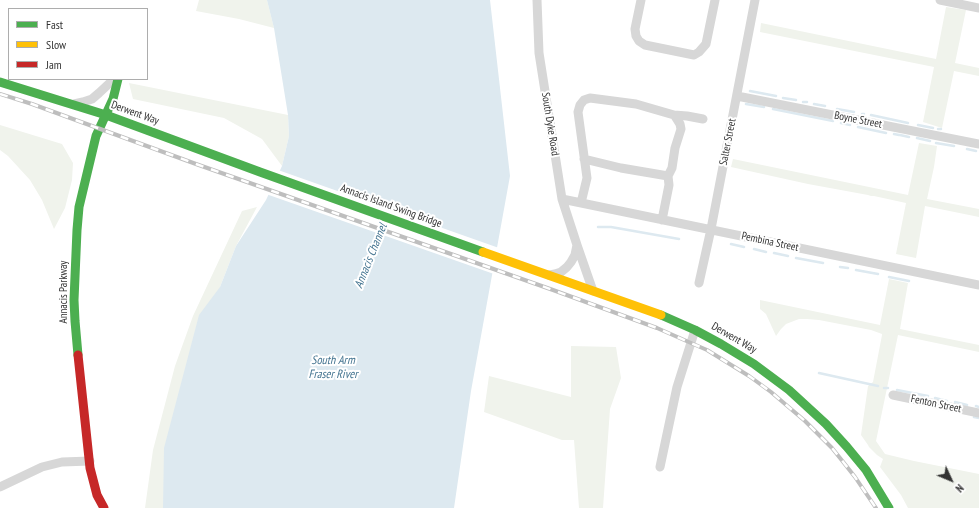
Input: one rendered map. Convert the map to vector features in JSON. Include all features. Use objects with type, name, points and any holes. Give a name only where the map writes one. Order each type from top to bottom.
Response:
[{"type":"main road","name":"Annacis Parkway","points":[[104,508],[93,483],[74,300],[79,207],[96,136],[113,98],[118,80]]},
{"type":"main road","name":"Derwent Way","points":[[0,82],[106,115],[260,172]]},
{"type":"main road","name":"Annacis Island Swing Bridge","points":[[260,172],[515,263]]},
{"type":"main road","name":"Derwent Way","points":[[515,263],[667,317],[721,344],[754,364],[789,390],[826,424],[866,470],[889,508]]},
{"type":"street","name":"South Dyke Road","points":[[536,0],[539,53],[562,199],[592,291]]},
{"type":"street","points":[[641,0],[635,29],[636,36],[639,41],[645,45],[694,55],[706,44],[716,0]]},
{"type":"street","name":"Salter Street","points":[[699,283],[711,230],[755,0]]},
{"type":"street","points":[[940,0],[979,8]]},
{"type":"street","points":[[73,104],[92,99],[113,80]]},
{"type":"street","name":"Boyne Street","points":[[737,96],[979,144]]},
{"type":"street","points":[[581,203],[586,178],[578,112],[584,100],[590,98],[636,104],[675,116],[687,116],[703,119]]},
{"type":"street","points":[[662,220],[668,186],[668,176],[672,168],[675,148],[681,129],[675,116]]},
{"type":"street","points":[[584,159],[621,168],[668,176]]},
{"type":"street","name":"Pembina Street","points":[[562,199],[979,285]]},
{"type":"street","points":[[549,275],[561,272],[567,267],[575,254],[577,245]]},
{"type":"street","points":[[660,467],[676,387],[695,330]]},
{"type":"street","name":"Fenton Street","points":[[893,395],[979,413]]},
{"type":"street","points":[[0,487],[42,467],[62,462],[90,461]]},
{"type":"shaded area","points":[[199,0],[267,0],[274,28],[239,19],[196,11]]},
{"type":"shaded area","points":[[946,7],[966,10],[955,63],[979,68],[979,76],[954,71],[942,128],[923,122],[934,67],[760,32],[761,23],[936,59]]},
{"type":"shaded area","points":[[129,83],[288,115],[289,136],[282,166],[262,139],[224,118],[133,99]]},
{"type":"shaded area","points":[[0,125],[62,144],[73,163],[72,180],[65,208],[54,229],[42,200],[30,180],[8,156],[0,150]]},
{"type":"shaded area","points":[[919,143],[937,146],[927,199],[979,209],[979,217],[925,206],[916,258],[896,254],[906,203],[731,167],[733,159],[908,195]]},
{"type":"shaded area","points":[[257,207],[236,246],[220,287],[205,508],[145,508],[153,450],[175,366],[193,316],[242,211]]},
{"type":"shaded area","points":[[889,279],[908,283],[900,329],[979,345],[979,352],[898,335],[876,441],[885,454],[979,474],[979,508],[908,508],[901,495],[880,467],[883,459],[869,447],[861,435],[868,386],[873,382],[882,334],[871,330],[819,320],[799,319],[786,324],[776,336],[766,314],[760,309],[760,300],[880,325]]},
{"type":"shaded area","points":[[571,346],[616,347],[621,378],[610,409],[603,508],[579,508],[574,440],[562,440],[484,412],[489,376],[571,397]]},
{"type":"water","name":"South Arm Fraser River","points":[[267,0],[490,0],[510,176],[471,391],[454,508],[163,508],[164,448],[199,315],[220,287],[236,246],[266,200],[282,166],[289,136],[288,115],[274,28]]},
{"type":"pier","points":[[278,170],[499,248],[494,274],[266,194]]},
{"type":"waterway","points":[[750,91],[776,96]]},
{"type":"waterway","points":[[783,98],[796,100]]},
{"type":"waterway","points":[[746,104],[764,107]]},
{"type":"waterway","points":[[814,104],[825,106]]},
{"type":"waterway","points":[[773,109],[833,121]]},
{"type":"waterway","points":[[837,109],[854,112]]},
{"type":"waterway","points":[[871,115],[908,123]]},
{"type":"waterway","points":[[841,123],[850,125]]},
{"type":"waterway","points":[[918,125],[933,128]]},
{"type":"waterway","points":[[858,127],[886,133]]},
{"type":"waterway","points":[[894,134],[899,135]]},
{"type":"waterway","points":[[900,135],[909,137]]},
{"type":"waterway","points":[[917,138],[930,141]]},
{"type":"waterway","points":[[936,143],[954,146]]},
{"type":"waterway","points":[[967,149],[976,151]]},
{"type":"waterway","points":[[598,227],[611,227],[679,239]]},
{"type":"waterway","points":[[731,244],[744,247]]},
{"type":"waterway","points":[[754,249],[766,252]]},
{"type":"waterway","points":[[774,253],[788,256]]},
{"type":"waterway","points":[[796,258],[823,263]]},
{"type":"waterway","points":[[840,267],[848,268]]},
{"type":"waterway","points":[[856,270],[878,274]]},
{"type":"waterway","points":[[889,277],[909,281]]},
{"type":"waterway","points":[[819,373],[878,386]]},
{"type":"waterway","points":[[897,390],[928,396]]},
{"type":"waterway","points":[[935,398],[947,401]]},
{"type":"waterway","points":[[955,402],[967,405]]},
{"type":"waterway","points":[[974,417],[979,418]]},
{"type":"railway","points":[[0,94],[32,104],[196,164],[553,290],[657,328],[707,350],[749,376],[771,392],[805,421],[832,448],[855,477],[876,508]]},
{"type":"traffic: fast","points":[[78,355],[74,300],[79,207],[96,136],[113,99],[118,80]]},
{"type":"traffic: fast","points":[[0,82],[106,115],[483,252]]},
{"type":"traffic: fast","points":[[661,315],[695,330],[721,344],[754,364],[789,390],[826,424],[847,447],[866,470],[889,508]]},
{"type":"traffic: slow","points":[[483,252],[661,315]]},
{"type":"traffic: jam","points":[[78,355],[90,468],[97,495],[104,508]]},
{"type":"water label","name":"Annacis Channel","points":[[371,256]]}]
